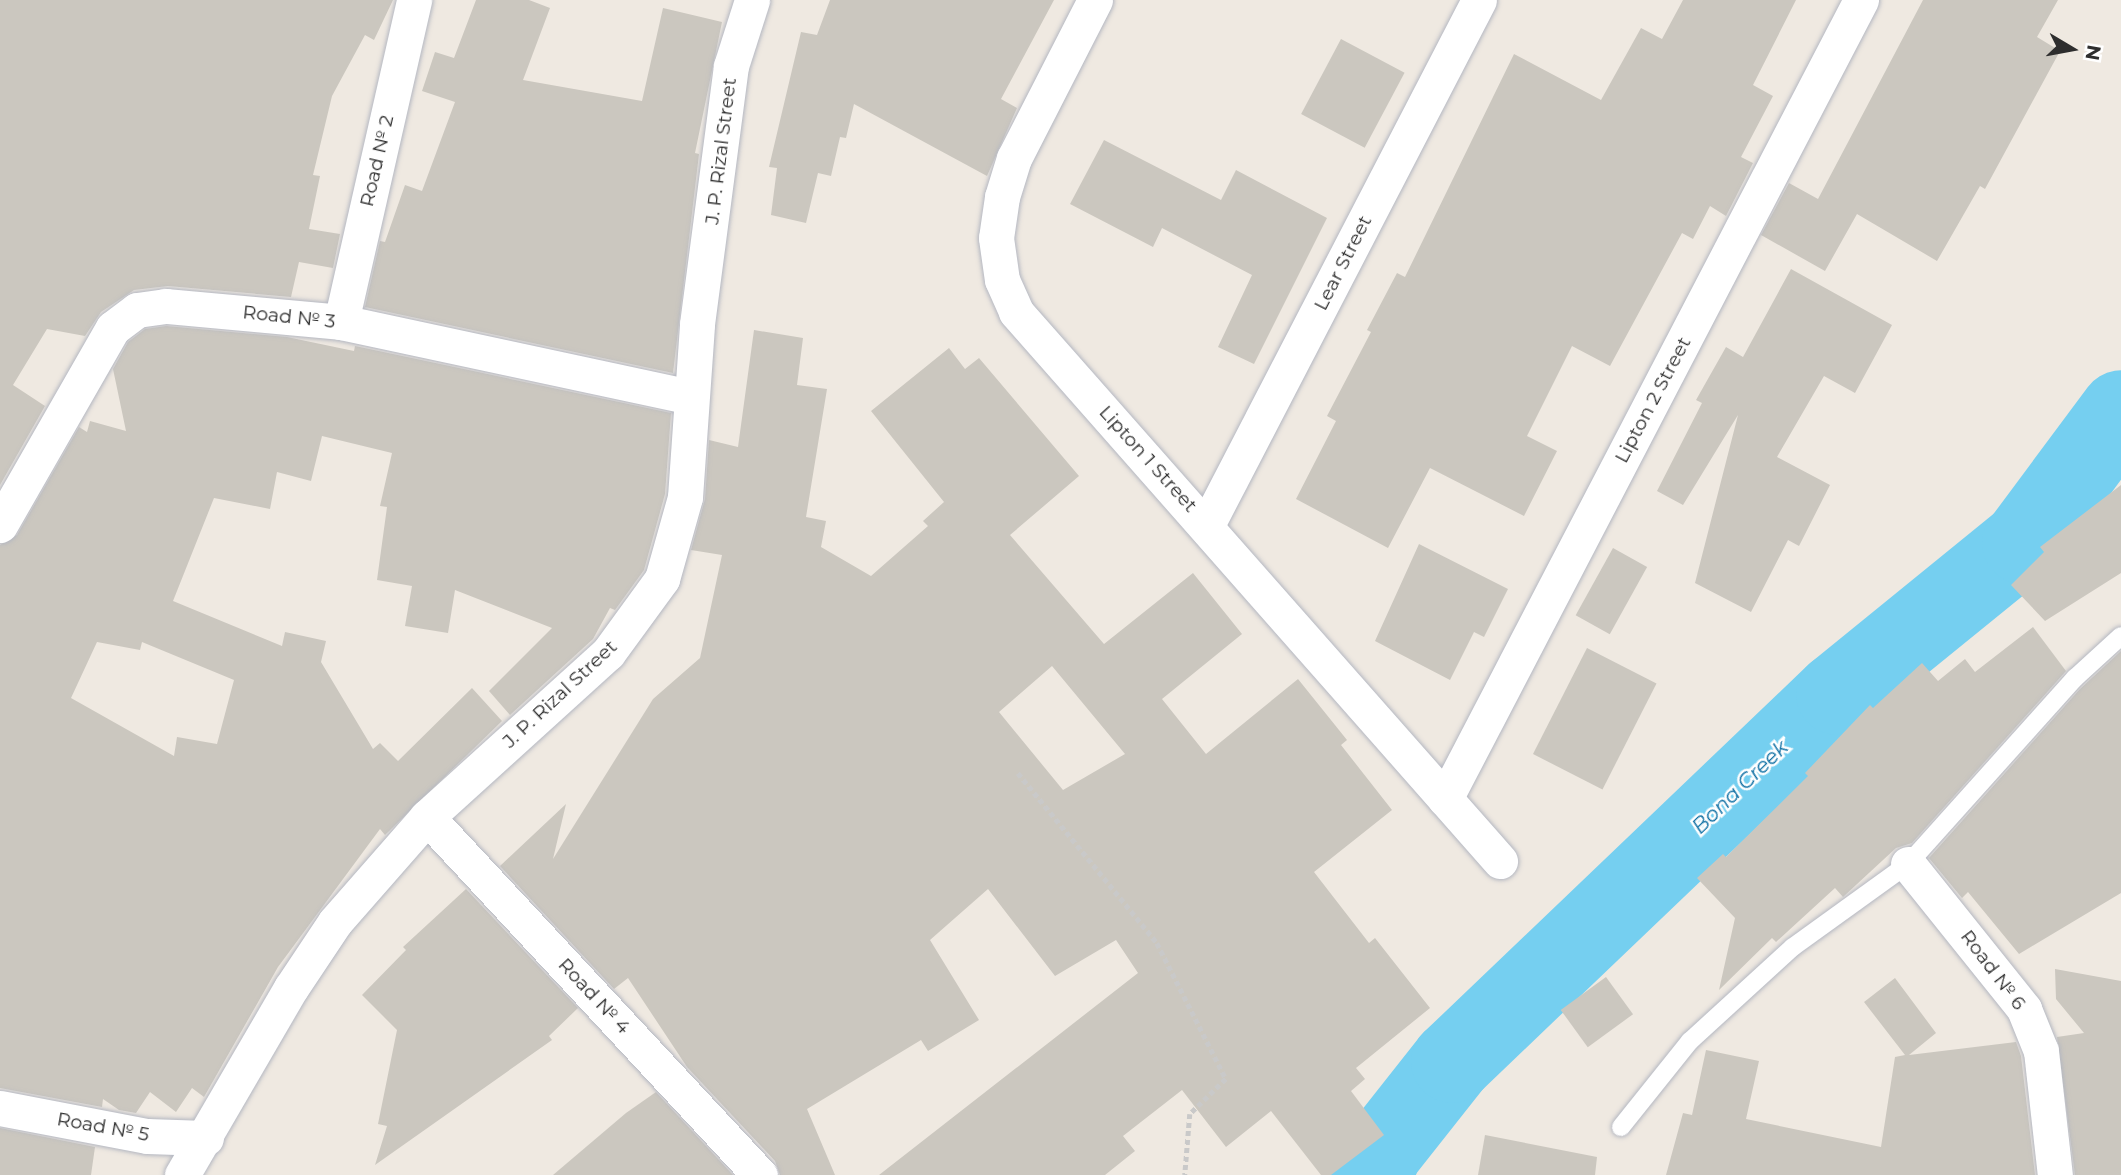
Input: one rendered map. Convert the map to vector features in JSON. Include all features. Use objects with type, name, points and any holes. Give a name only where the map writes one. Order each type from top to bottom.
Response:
[{"type":"street","name":"Road № 2","points":[[341,322],[414,0]]},
{"type":"street","name":"J. P. Rizal Street","points":[[183,1175],[291,988],[335,922],[427,817],[608,653],[639,615],[662,579],[676,540],[685,497],[690,397],[731,66],[752,0]]},
{"type":"street","name":"Lipton 1 Street","points":[[1096,0],[1014,158],[996,238],[1002,279],[1016,312],[1207,525],[1500,861]]},
{"type":"street","name":"Lear Street","points":[[1207,525],[1479,0]]},
{"type":"street","name":"Lipton 2 Street","points":[[1445,799],[1861,0]]},
{"type":"street","name":"Road № 3","points":[[0,525],[113,328],[137,310],[166,306],[341,322],[690,397]]},
{"type":"street","name":"Road № 4","points":[[427,817],[760,1175]]},
{"type":"street","name":"Road № 6","points":[[1908,864],[2024,1009],[2041,1051],[2055,1175]]},
{"type":"street","name":"Road № 5","points":[[0,1108],[147,1136],[206,1138]]},
{"type":"lane","points":[[1621,1127],[1690,1041],[1793,947],[1908,864],[2075,678],[2121,636]]},
{"type":"path","points":[[1018,773],[1157,943],[1226,1079],[1190,1114],[1185,1175]]},
{"type":"building","points":[[0,0],[393,0],[374,40],[365,35],[332,96],[313,175],[320,176],[309,229],[340,234],[333,268],[299,262],[291,297],[168,286],[134,290],[101,312],[85,336],[47,329],[13,385],[45,406],[0,485]]},
{"type":"building","points":[[476,0],[529,0],[550,8],[523,80],[642,101],[663,8],[722,22],[695,153],[699,154],[673,373],[365,307],[380,241],[385,242],[405,185],[422,191],[455,102],[422,91],[435,52],[454,58]]},
{"type":"building","points":[[830,0],[1054,0],[1001,99],[1017,108],[987,176],[854,104],[846,138],[840,137],[831,176],[818,173],[806,223],[771,215],[777,168],[769,167],[801,32],[817,35]]},
{"type":"building","points":[[1683,0],[1796,0],[1753,85],[1773,96],[1741,157],[1753,163],[1726,216],[1710,206],[1693,239],[1682,233],[1610,366],[1572,346],[1527,436],[1557,451],[1524,516],[1430,468],[1388,548],[1296,499],[1336,421],[1327,416],[1371,332],[1367,330],[1397,273],[1405,277],[1514,54],[1601,100],[1641,28],[1662,39]]},
{"type":"building","points":[[1923,0],[2058,0],[2037,37],[2060,51],[1985,189],[1980,186],[1937,261],[1857,214],[1825,271],[1761,235],[1789,183],[1818,199]]},
{"type":"building","points":[[1341,39],[1405,73],[1365,148],[1301,114]]},
{"type":"building","points":[[1104,140],[1221,200],[1236,170],[1327,218],[1254,364],[1218,347],[1252,275],[1162,228],[1153,247],[1070,204]]},
{"type":"building","points":[[1791,269],[1892,325],[1855,393],[1824,376],[1777,457],[1830,485],[1799,546],[1788,540],[1751,612],[1695,583],[1738,415],[1683,505],[1657,491],[1702,403],[1696,400],[1726,347],[1743,357]]},
{"type":"building","points":[[166,326],[287,337],[354,351],[355,346],[671,413],[665,494],[644,570],[615,610],[610,608],[593,639],[510,715],[489,691],[552,628],[455,590],[448,633],[405,626],[412,586],[377,580],[387,507],[380,506],[392,453],[322,436],[311,481],[277,472],[270,509],[214,498],[173,601],[282,646],[285,632],[326,641],[321,662],[373,749],[380,743],[398,761],[472,688],[502,721],[385,835],[380,829],[278,967],[204,1097],[192,1088],[176,1112],[150,1092],[136,1113],[119,1110],[103,1099],[102,1107],[0,1088],[0,545],[17,535],[79,427],[87,432],[90,421],[126,431],[113,369],[128,342],[145,329]],"holes":[[[97,642],[140,650],[142,642],[234,680],[217,744],[177,737],[174,756],[71,698]]]},
{"type":"building","points":[[754,330],[803,338],[797,385],[827,389],[806,517],[826,521],[821,547],[871,576],[928,526],[923,521],[944,502],[871,411],[949,348],[965,369],[979,358],[1079,476],[1010,535],[1104,644],[1193,573],[1242,634],[1162,699],[1206,754],[1298,679],[1347,740],[1341,745],[1392,810],[1314,872],[1369,943],[1375,938],[1430,1008],[1356,1068],[1365,1079],[1351,1091],[1384,1135],[1331,1175],[1321,1175],[1271,1111],[1226,1147],[1182,1090],[1123,1136],[1135,1151],[1105,1175],[879,1175],[1138,973],[1116,940],[1055,976],[988,889],[930,940],[979,1020],[928,1051],[921,1040],[807,1109],[835,1175],[780,1175],[775,1161],[687,1067],[628,978],[614,989],[500,866],[566,804],[553,859],[653,699],[700,658],[722,555],[691,550],[705,499],[709,440],[738,447]],"holes":[[[1052,666],[1125,754],[1063,790],[999,712]]]},
{"type":"building","points":[[2121,485],[2121,573],[2045,621],[2011,585],[2044,552],[2040,547]]},
{"type":"building","points":[[1419,544],[1508,589],[1484,637],[1474,632],[1450,680],[1375,641]]},
{"type":"building","points":[[1613,548],[1647,567],[1610,634],[1576,615]]},
{"type":"building","points":[[2033,627],[2066,671],[1912,843],[1896,848],[1843,897],[1835,888],[1776,942],[1772,938],[1719,990],[1735,918],[1697,878],[1723,854],[1726,857],[1808,776],[1805,773],[1870,705],[1873,708],[1922,663],[1938,681],[1965,659],[1975,672]]},
{"type":"building","points":[[1587,648],[1656,683],[1602,789],[1533,754]]},
{"type":"building","points":[[2121,651],[2121,893],[2019,954],[1968,892],[1962,898],[1929,858],[2080,689]]},
{"type":"building","points":[[466,889],[578,1008],[549,1036],[552,1040],[375,1165],[387,1126],[378,1124],[397,1030],[362,995],[406,950],[403,947]]},
{"type":"building","points":[[2055,969],[2121,981],[2121,1175],[2075,1175],[2057,1037],[2084,1033],[2056,999]]},
{"type":"building","points":[[1606,977],[1633,1014],[1588,1047],[1561,1010]]},
{"type":"building","points":[[1895,978],[1936,1033],[1909,1055],[2016,1042],[2021,1056],[2035,1175],[1666,1175],[1683,1113],[1692,1115],[1706,1050],[1759,1061],[1746,1119],[1881,1147],[1895,1057],[1905,1055],[1864,1002]]},
{"type":"building","points":[[656,1092],[733,1175],[553,1175],[626,1113]]},
{"type":"building","points":[[0,1128],[95,1147],[91,1175],[0,1175]]},
{"type":"building","points":[[1485,1135],[1597,1157],[1595,1175],[1478,1175]]},
{"type":"waterway","name":"Bona Creek","points":[[1372,1175],[1381,1152],[1452,1062],[1837,694],[2023,543],[2121,411]]}]
